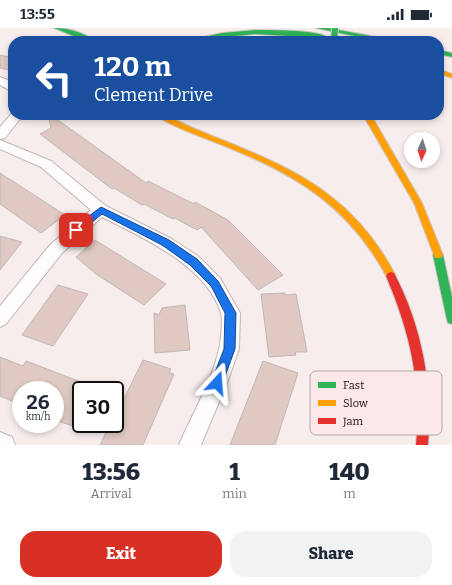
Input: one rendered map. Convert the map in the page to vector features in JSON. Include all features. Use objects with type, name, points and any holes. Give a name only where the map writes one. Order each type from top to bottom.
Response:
[{"type":"highway","points":[[57,28],[81,36]]},
{"type":"highway","points":[[201,36],[208,33],[245,28],[320,32],[335,30],[363,36]]},
{"type":"highway","points":[[283,28],[320,32],[330,36]]},
{"type":"highway","points":[[335,30],[352,36]]},
{"type":"highway","points":[[172,120],[289,171],[337,206],[374,246],[393,276],[406,306],[421,371]]},
{"type":"highway","points":[[370,120],[418,203],[439,257],[452,320]]},
{"type":"highway","points":[[422,435],[422,445]]},
{"type":"street","points":[[0,135],[13,120]]},
{"type":"street","points":[[0,144],[46,164],[101,210],[166,243],[193,262],[214,283],[231,313],[229,349],[217,383],[190,445]]},
{"type":"street","points":[[0,320],[56,248],[101,210]]},
{"type":"street","points":[[0,443],[4,445]]},
{"type":"building","points":[[0,55],[8,57],[8,70],[0,68]]},
{"type":"building","points":[[49,120],[58,120],[146,183],[148,181],[194,204],[195,202],[228,220],[283,275],[258,290],[201,227],[198,230],[193,228],[144,204],[142,205],[114,188],[112,189],[40,134],[51,128]]},
{"type":"building","points":[[0,173],[65,215],[41,233],[0,204]]},
{"type":"building","points":[[0,236],[22,242],[0,270]]},
{"type":"building","points":[[95,240],[166,284],[144,305],[96,274],[76,257]]},
{"type":"building","points":[[58,285],[88,294],[53,346],[22,335]]},
{"type":"building","points":[[285,293],[285,295],[296,294],[307,352],[295,352],[296,355],[269,357],[261,294]]},
{"type":"building","points":[[185,305],[190,350],[155,353],[154,313],[159,315],[162,308]]},
{"type":"building","points":[[0,357],[23,366],[26,361],[78,381],[72,381],[72,426],[64,423],[64,381],[12,381],[12,401],[0,396]]},
{"type":"building","points":[[143,360],[171,369],[169,373],[174,374],[143,445],[100,445],[106,433],[124,433],[124,399]]},
{"type":"building","points":[[263,361],[298,373],[275,445],[230,445]]},
{"type":"traffic: fast","points":[[57,28],[81,36]]},
{"type":"traffic: fast","points":[[319,28],[361,36]]},
{"type":"traffic: fast","points":[[334,36],[335,28]]},
{"type":"traffic: fast","points":[[211,36],[255,32],[322,36]]},
{"type":"traffic: fast","points":[[444,53],[452,55]]},
{"type":"traffic: fast","points":[[438,255],[452,320]]},
{"type":"traffic: slow","points":[[444,73],[452,76]]},
{"type":"traffic: slow","points":[[170,120],[272,163],[308,183],[341,209],[356,224],[370,240],[391,276]]},
{"type":"traffic: slow","points":[[370,120],[418,203],[438,255]]},
{"type":"traffic: jam","points":[[391,276],[407,316],[420,371]]},
{"type":"traffic: jam","points":[[422,445],[423,435]]},
{"type":"route","points":[[76,230],[101,210],[166,243],[193,262],[214,283],[231,313],[229,349],[217,383]]}]
